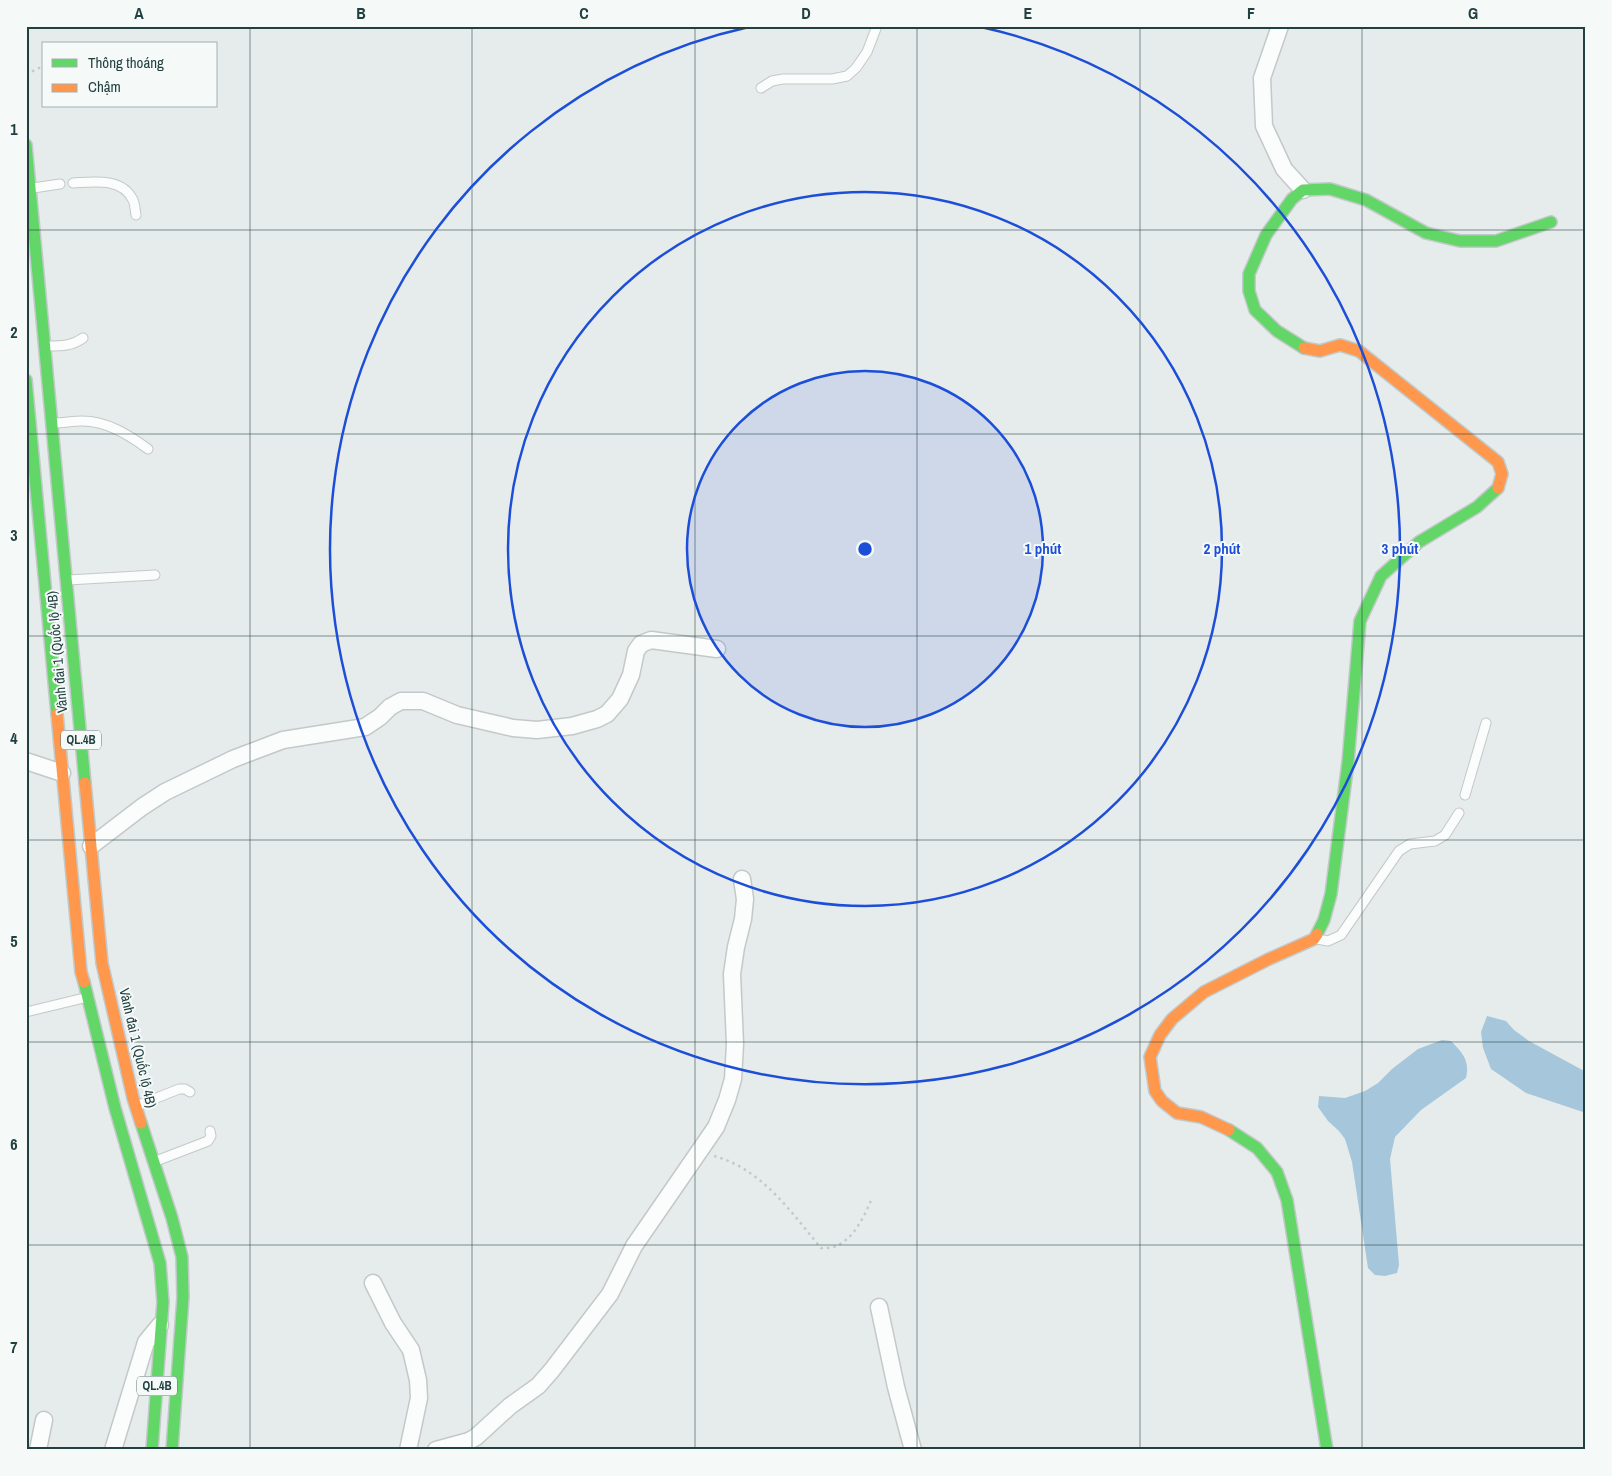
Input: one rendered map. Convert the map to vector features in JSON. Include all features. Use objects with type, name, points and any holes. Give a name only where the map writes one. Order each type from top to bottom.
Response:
[{"type":"main road","name":"Vành đai 1 (Quốc lộ 4B)","points":[[26,145],[102,963],[98,995],[115,1108],[160,1263],[164,1302],[162,1323]]},
{"type":"main road","points":[[1327,1450],[1287,1200],[1277,1172],[1257,1148],[1222,1127],[1201,1117],[1177,1112],[1162,1101],[1155,1092],[1150,1057],[1160,1035],[1172,1019],[1204,992],[1269,959],[1314,939],[1324,920],[1331,894],[1348,762],[1360,621],[1381,576],[1419,542],[1477,507],[1499,487],[1502,474],[1498,462],[1359,351],[1340,345],[1320,351],[1303,348],[1277,331],[1255,310],[1249,291],[1249,274],[1266,235],[1292,199],[1303,190],[1330,189],[1366,200],[1426,233],[1460,241],[1496,241],[1551,222]]},
{"type":"main road","name":"Vành đai 1 (Quốc lộ 4B)","points":[[26,380],[38,547],[62,769],[80,972],[98,995],[172,1218],[182,1257],[183,1297],[172,1450]]},
{"type":"main road","name":"QL.4B","points":[[152,1450],[162,1323]]},
{"type":"street","points":[[1280,26],[1262,78],[1264,126],[1284,169],[1303,190]]},
{"type":"street","points":[[91,846],[142,807],[166,792],[233,759],[283,740],[365,728],[390,707],[401,701],[423,701],[457,715],[513,728],[537,730],[572,726],[607,714],[620,699],[631,674],[636,651],[641,644],[651,640],[717,649]]},
{"type":"street","points":[[26,754],[62,769]]},
{"type":"street","points":[[26,761],[62,769]]},
{"type":"street","points":[[436,1450],[470,1441],[476,1437],[510,1406],[538,1386],[552,1370],[610,1294],[634,1246],[716,1127],[727,1100],[732,1079],[735,1044],[732,974],[746,899],[742,879]]},
{"type":"street","points":[[373,1283],[411,1350],[418,1380],[419,1398],[408,1450]]},
{"type":"street","points":[[879,1307],[896,1387],[914,1450]]},
{"type":"street","points":[[113,1450],[146,1342],[162,1323]]},
{"type":"street","points":[[38,1450],[44,1420]]},
{"type":"lane","points":[[761,88],[772,81],[783,79],[832,80],[847,76],[856,68],[867,52],[877,26]]},
{"type":"lane","points":[[73,183],[108,182],[123,187],[133,200],[136,215]]},
{"type":"lane","points":[[30,188],[60,184]]},
{"type":"lane","points":[[44,346],[67,345],[83,338]]},
{"type":"lane","points":[[51,424],[83,421],[97,422],[127,434],[148,449]]},
{"type":"lane","points":[[66,580],[155,575]]},
{"type":"lane","points":[[1465,795],[1486,723]]},
{"type":"lane","points":[[1314,939],[1328,941],[1341,935],[1399,852],[1410,844],[1436,841],[1445,836],[1459,814]]},
{"type":"lane","points":[[26,1012],[98,995]]},
{"type":"lane","points":[[135,1107],[179,1090],[185,1089],[190,1092]]},
{"type":"lane","points":[[153,1162],[208,1141],[210,1131]]},
{"type":"path","points":[[26,74],[42,67]]},
{"type":"path","points":[[699,1152],[726,1159],[751,1172],[782,1201],[821,1248],[829,1249],[841,1245],[863,1219],[872,1198]]},
{"type":"water","points":[[1487,1016],[1506,1021],[1514,1030],[1529,1041],[1586,1072],[1586,1113],[1526,1093],[1491,1069],[1483,1048],[1481,1032]]},
{"type":"water","points":[[1442,1040],[1451,1041],[1462,1053],[1467,1067],[1466,1078],[1421,1110],[1395,1137],[1390,1159],[1399,1265],[1397,1273],[1385,1276],[1375,1275],[1368,1268],[1352,1162],[1345,1139],[1318,1107],[1319,1096],[1345,1098],[1365,1091],[1378,1083],[1392,1069],[1418,1049]]},
{"type":"traffic: fast","points":[[26,145],[85,783]]},
{"type":"traffic: fast","points":[[1304,348],[1277,331],[1255,310],[1249,291],[1249,274],[1266,235],[1292,199],[1303,190],[1330,189],[1366,200],[1426,233],[1460,241],[1496,241],[1551,222]]},
{"type":"traffic: fast","points":[[26,380],[57,714]]},
{"type":"traffic: fast","points":[[1317,934],[1324,920],[1331,894],[1348,762],[1360,621],[1381,576],[1419,542],[1477,507],[1498,488]]},
{"type":"traffic: fast","points":[[84,982],[115,1108],[160,1263],[163,1302],[152,1450]]},
{"type":"traffic: fast","points":[[141,1123],[172,1218],[182,1257],[183,1297],[172,1450]]},
{"type":"traffic: fast","points":[[1229,1130],[1257,1148],[1277,1172],[1287,1200],[1327,1450]]},
{"type":"traffic: slow","points":[[1304,348],[1320,351],[1340,345],[1359,351],[1498,462],[1502,474],[1498,488]]},
{"type":"traffic: slow","points":[[57,714],[81,972],[84,982]]},
{"type":"traffic: slow","points":[[85,783],[102,963],[133,1098],[141,1123]]},
{"type":"traffic: slow","points":[[1229,1130],[1201,1117],[1177,1113],[1162,1101],[1155,1091],[1150,1057],[1160,1035],[1172,1019],[1204,992],[1269,959],[1314,939],[1317,934]]}]
